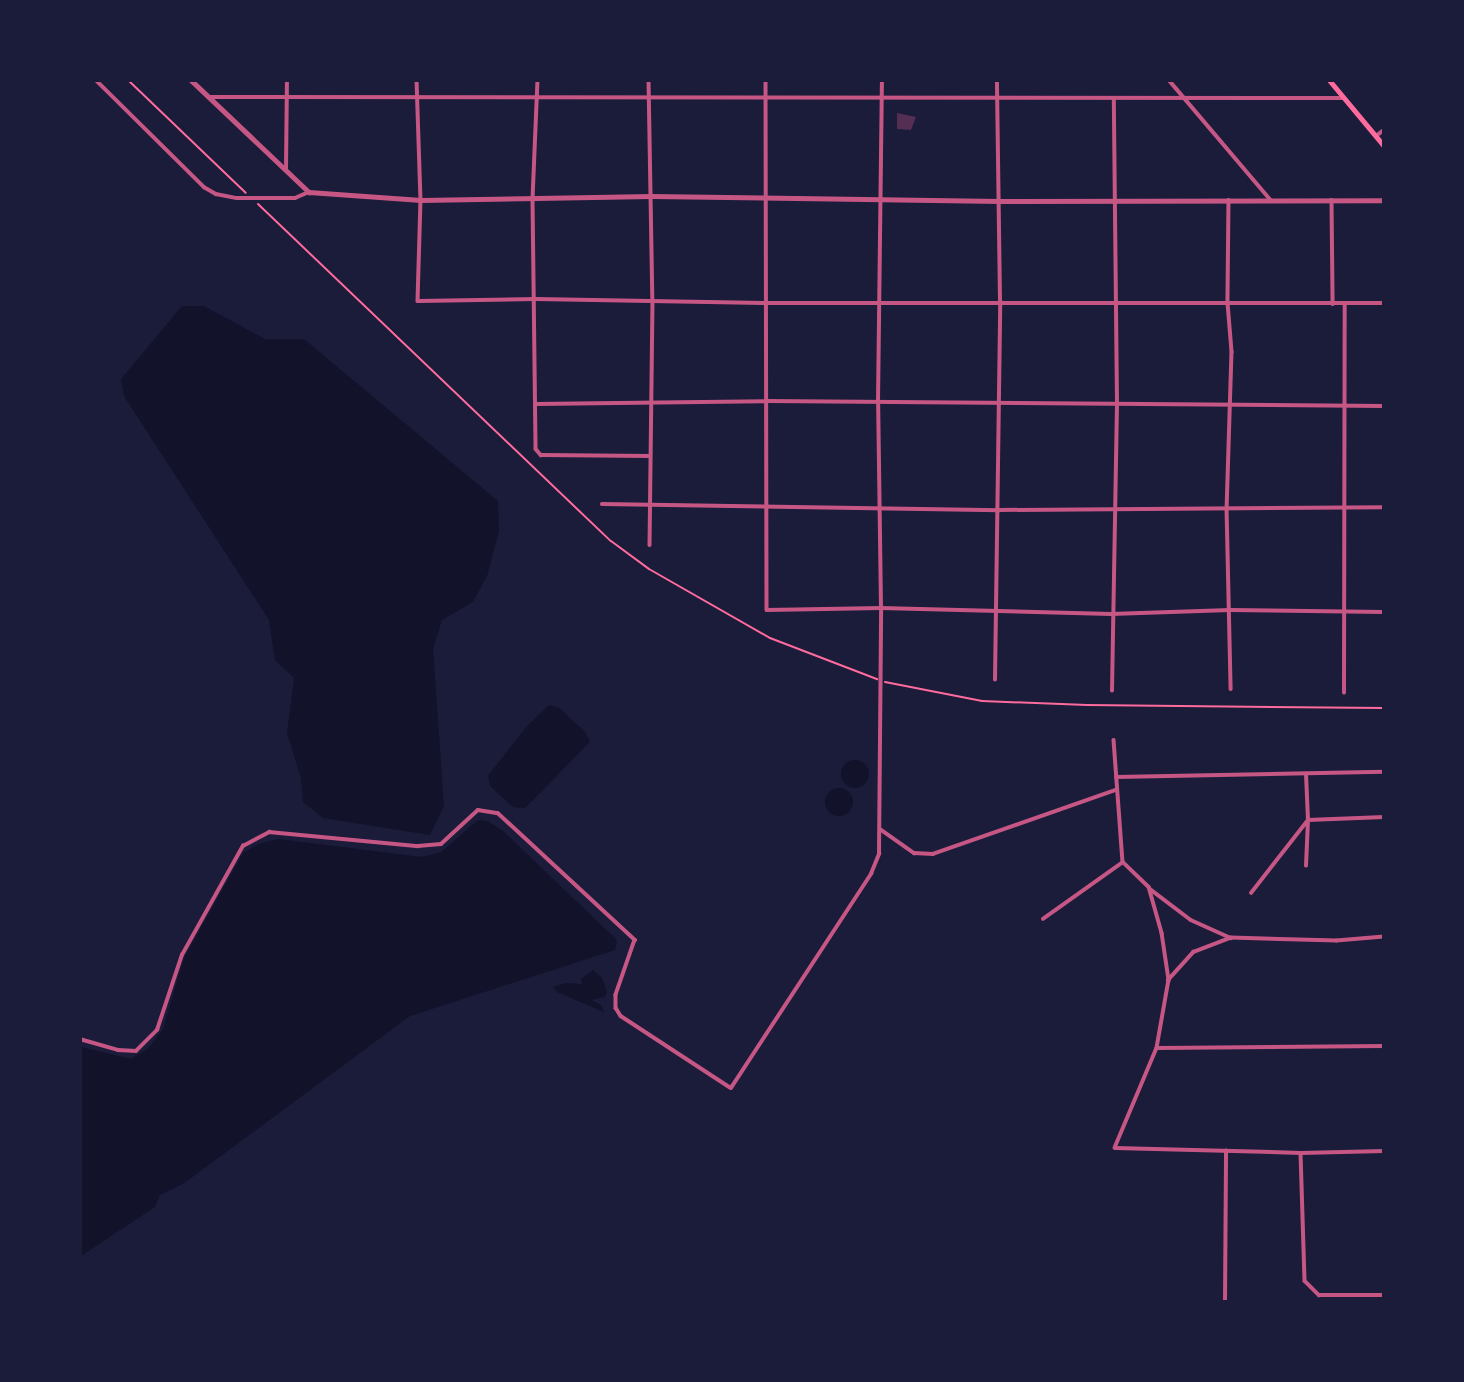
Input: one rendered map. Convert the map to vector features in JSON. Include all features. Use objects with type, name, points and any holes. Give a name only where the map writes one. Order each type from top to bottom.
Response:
[{"type":"main road","points":[[1329,80],[1384,146]]},
{"type":"street","points":[[96,80],[204,187],[216,194],[237,198],[295,198],[309,192],[421,200],[650,197],[1000,201],[1384,200]]},
{"type":"street","points":[[191,80],[309,192]]},
{"type":"street","points":[[286,170],[288,80]]},
{"type":"street","points":[[417,80],[421,200],[418,301],[536,299],[767,303],[1384,303]]},
{"type":"street","points":[[538,80],[533,199],[536,299],[534,442],[541,455],[650,456]]},
{"type":"street","points":[[649,80],[653,300],[650,545]]},
{"type":"street","points":[[766,80],[767,610],[881,608],[1111,614],[1230,610],[1384,612]]},
{"type":"street","points":[[80,1039],[118,1050],[136,1051],[157,1030],[182,955],[243,846],[269,832],[418,846],[441,844],[478,810],[498,813],[635,940],[616,995],[616,1008],[621,1016],[731,1087],[877,864],[880,828],[881,508],[878,303],[882,80]]},
{"type":"street","points":[[995,680],[1000,301],[997,80]]},
{"type":"street","points":[[1169,80],[1270,199]]},
{"type":"street","points":[[208,97],[538,95],[650,98],[1344,98]]},
{"type":"street","points":[[1112,691],[1111,614],[1117,404],[1114,99]]},
{"type":"street","points":[[1376,136],[1384,130]]},
{"type":"street","points":[[1229,200],[1227,303],[1232,352],[1227,508],[1231,689]]},
{"type":"street","points":[[1332,200],[1333,304]]},
{"type":"street","points":[[1344,693],[1345,304]]},
{"type":"street","points":[[535,404],[767,401],[1384,406]]},
{"type":"street","points":[[601,504],[999,510],[1384,507]]},
{"type":"street","points":[[1114,740],[1123,862],[1149,887],[1192,920],[1231,938]]},
{"type":"street","points":[[1116,777],[1384,772]]},
{"type":"street","points":[[1306,774],[1306,866]]},
{"type":"street","points":[[880,828],[914,853],[933,854],[1116,790]]},
{"type":"street","points":[[1251,893],[1308,820],[1384,817]]},
{"type":"street","points":[[1043,919],[1123,862]]},
{"type":"street","points":[[1149,887],[1162,933],[1170,980],[1157,1048],[1115,1148],[1301,1153],[1384,1151]]},
{"type":"street","points":[[1170,980],[1194,952],[1231,938],[1337,941],[1384,937]]},
{"type":"street","points":[[1157,1048],[1384,1046]]},
{"type":"street","points":[[1225,1301],[1226,1151]]},
{"type":"street","points":[[1301,1153],[1305,1281],[1319,1295],[1384,1295]]},
{"type":"shaded area","points":[[182,306],[204,306],[265,339],[304,339],[498,501],[499,531],[487,576],[473,602],[442,620],[433,649],[444,806],[430,835],[323,818],[303,802],[301,778],[287,733],[294,678],[275,660],[269,620],[124,396],[121,379]]},
{"type":"shaded area","points":[[549,705],[559,708],[585,732],[590,742],[525,808],[513,807],[490,786],[488,776],[527,726]]},
{"type":"shaded area","points":[[855,760],[865,764],[869,774],[865,784],[855,788],[845,784],[841,774],[845,764]]},
{"type":"shaded area","points":[[839,788],[849,792],[853,802],[849,812],[839,816],[829,812],[825,802],[829,792]]},
{"type":"shaded area","points":[[478,820],[487,821],[502,830],[617,940],[615,950],[410,1016],[183,1184],[160,1195],[155,1207],[81,1256],[81,1047],[131,1059],[148,1049],[163,1029],[184,958],[243,853],[258,844],[278,839],[422,857],[441,852]]},
{"type":"shaded area","points":[[593,970],[602,978],[607,992],[605,997],[592,1000],[601,1005],[604,1012],[557,992],[553,987],[565,983],[582,984],[581,979]]},
{"type":"building","points":[[897,113],[916,117],[911,130],[897,129]]}]
